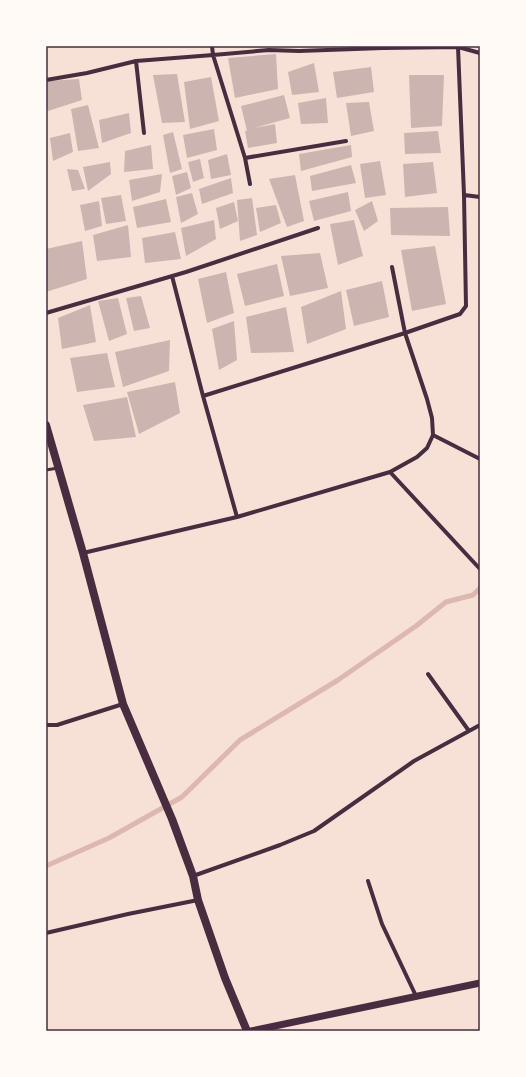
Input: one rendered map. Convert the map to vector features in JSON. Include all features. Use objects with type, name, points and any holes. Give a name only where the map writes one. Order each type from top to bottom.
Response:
[{"type":"main road","points":[[46,425],[83,553],[123,704],[172,819],[193,876],[198,900],[225,978],[247,1031]]},
{"type":"street","points":[[212,46],[213,55],[245,158],[250,184]]},
{"type":"street","points":[[203,396],[405,333],[460,314],[466,306],[464,195],[458,47]]},
{"type":"street","points":[[46,80],[136,61],[269,50],[299,51],[458,47],[480,52]]},
{"type":"street","points":[[136,61],[144,133]]},
{"type":"street","points":[[245,158],[346,141]]},
{"type":"street","points":[[464,195],[480,197]]},
{"type":"street","points":[[46,313],[172,276],[318,228]]},
{"type":"street","points":[[83,553],[237,517],[390,472],[417,458],[427,448],[433,435],[432,418],[405,333],[392,267]]},
{"type":"street","points":[[172,276],[203,396],[237,517]]},
{"type":"street","points":[[433,435],[480,459]]},
{"type":"street","points":[[390,472],[480,569]]},
{"type":"street","points":[[428,674],[469,731]]},
{"type":"street","points":[[46,725],[57,725],[123,704]]},
{"type":"street","points":[[193,876],[280,845],[314,831],[414,762],[480,725]]},
{"type":"street","points":[[368,881],[382,924],[416,996]]},
{"type":"street","points":[[46,933],[198,900]]},
{"type":"street","points":[[251,1031],[480,983]]},
{"type":"lane","points":[[46,470],[58,468]]},
{"type":"building","points":[[276,54],[278,89],[235,98],[228,58]]},
{"type":"building","points":[[314,63],[319,92],[292,95],[288,72]]},
{"type":"building","points":[[371,67],[374,92],[337,98],[333,72]]},
{"type":"building","points":[[177,74],[185,122],[162,123],[153,75]]},
{"type":"building","points":[[409,75],[444,75],[442,126],[411,128]]},
{"type":"building","points":[[211,77],[219,121],[190,129],[184,82]]},
{"type":"building","points":[[79,79],[82,100],[48,111],[46,102],[46,81]]},
{"type":"building","points":[[284,95],[290,118],[254,128],[275,124],[277,143],[248,148],[245,131],[247,131],[241,106]]},
{"type":"building","points":[[326,98],[328,123],[301,124],[298,103]]},
{"type":"building","points":[[369,102],[374,131],[351,136],[346,103]]},
{"type":"building","points":[[88,105],[99,148],[78,151],[71,109]]},
{"type":"building","points":[[129,113],[131,133],[102,143],[99,120]]},
{"type":"building","points":[[214,129],[217,150],[187,158],[183,135]]},
{"type":"building","points":[[438,131],[441,153],[405,154],[404,133]]},
{"type":"building","points":[[173,132],[182,169],[170,173],[163,135]]},
{"type":"building","points":[[70,133],[73,152],[53,161],[50,138]]},
{"type":"building","points":[[151,145],[153,169],[124,172],[125,151]]},
{"type":"building","points":[[351,145],[352,157],[301,171],[299,154]]},
{"type":"building","points":[[227,154],[231,175],[211,179],[208,160]]},
{"type":"building","points":[[200,159],[204,178],[193,182],[188,162]]},
{"type":"building","points":[[380,161],[386,195],[365,198],[360,164]]},
{"type":"building","points":[[110,162],[111,174],[88,191],[83,167]]},
{"type":"building","points":[[433,162],[437,193],[405,197],[403,164]]},
{"type":"building","points":[[351,165],[356,183],[312,191],[310,176]]},
{"type":"building","points":[[67,169],[78,170],[85,189],[72,191]]},
{"type":"building","points":[[187,172],[191,188],[176,195],[172,176]]},
{"type":"building","points":[[162,174],[160,192],[132,201],[129,180]]},
{"type":"building","points":[[295,175],[304,221],[287,227],[269,179]]},
{"type":"building","points":[[231,178],[233,193],[202,204],[199,189]]},
{"type":"building","points":[[348,192],[351,211],[314,221],[309,201]]},
{"type":"building","points":[[192,193],[198,214],[181,223],[176,197]]},
{"type":"building","points":[[121,195],[126,221],[106,224],[101,198]]},
{"type":"building","points":[[252,198],[257,235],[240,241],[237,200]]},
{"type":"building","points":[[166,199],[171,222],[137,228],[133,207]]},
{"type":"building","points":[[99,201],[102,226],[85,231],[80,205]]},
{"type":"building","points":[[372,201],[378,221],[364,231],[355,210]]},
{"type":"building","points":[[234,202],[238,221],[220,229],[216,208]]},
{"type":"building","points":[[276,205],[281,223],[260,232],[256,208]]},
{"type":"building","points":[[448,207],[450,236],[391,235],[390,208]]},
{"type":"building","points":[[214,220],[216,239],[186,256],[181,228]]},
{"type":"building","points":[[354,220],[363,256],[338,265],[330,224]]},
{"type":"building","points":[[128,225],[131,257],[97,261],[93,235]]},
{"type":"building","points":[[175,232],[181,259],[145,263],[142,238]]},
{"type":"building","points":[[82,241],[87,279],[46,292],[46,249]]},
{"type":"building","points":[[435,246],[446,304],[412,311],[401,250]]},
{"type":"building","points":[[320,253],[328,288],[290,296],[281,256]]},
{"type":"building","points":[[277,264],[284,296],[245,306],[237,274]]},
{"type":"building","points":[[226,272],[234,313],[207,323],[198,279]]},
{"type":"building","points":[[382,281],[389,317],[354,326],[346,290]]},
{"type":"building","points":[[341,291],[346,329],[307,344],[301,307]]},
{"type":"building","points":[[141,296],[150,328],[134,331],[126,298]]},
{"type":"building","points":[[118,298],[127,334],[109,341],[98,301]]},
{"type":"building","points":[[90,305],[96,342],[62,349],[58,318]]},
{"type":"building","points":[[286,307],[294,352],[251,353],[246,317]]},
{"type":"building","points":[[234,321],[237,360],[219,370],[212,329]]},
{"type":"building","points":[[170,340],[169,371],[123,387],[115,352]]},
{"type":"building","points":[[107,353],[115,387],[77,392],[70,358]]},
{"type":"building","points":[[175,382],[180,413],[139,434],[127,392]]},
{"type":"building","points":[[127,397],[136,437],[94,441],[83,405]]},
{"type":"waterway","points":[[46,866],[109,838],[182,797],[240,740],[338,680],[416,626],[446,602],[473,595],[480,588]]}]
